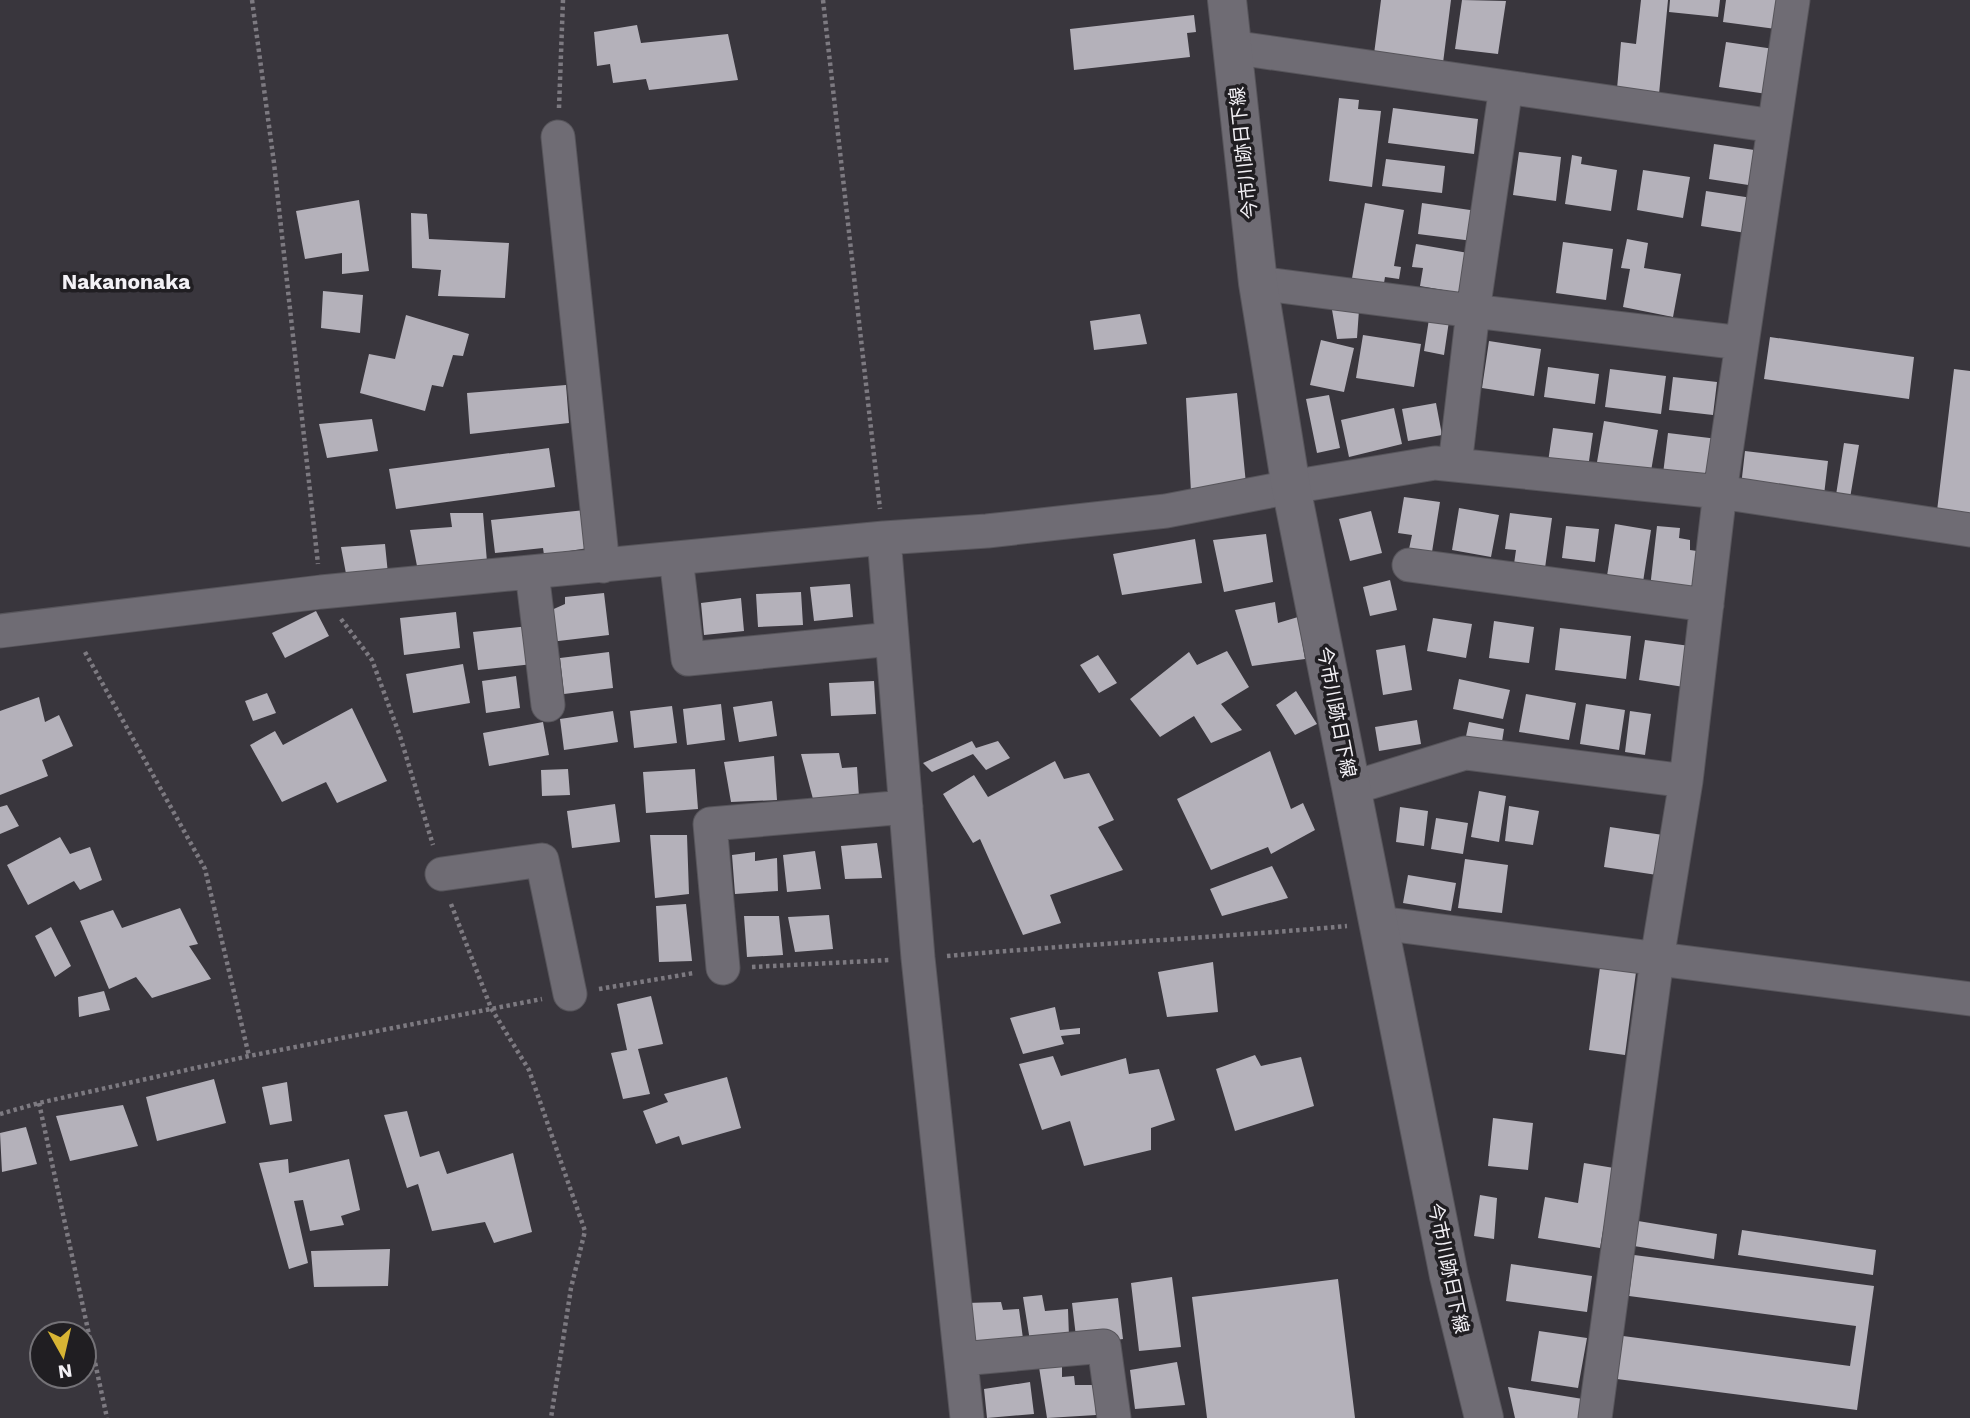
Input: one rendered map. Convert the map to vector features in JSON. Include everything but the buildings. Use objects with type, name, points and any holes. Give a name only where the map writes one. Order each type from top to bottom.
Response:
[{"type":"street","name":"今市川跡日下線","points":[[1227,0],[1258,283],[1291,486],[1449,1276],[1484,1418]]},
{"type":"street","points":[[1595,1418],[1657,959],[1686,781],[1720,492],[1793,0]]},
{"type":"street","points":[[1231,47],[1774,126]]},
{"type":"street","points":[[1454,465],[1506,87]]},
{"type":"street","points":[[558,137],[603,566]]},
{"type":"street","points":[[1258,283],[1473,312],[1742,343]]},
{"type":"street","points":[[0,631],[321,592],[884,538],[987,531],[1166,511],[1291,486],[1435,463],[1720,492],[1970,530]]},
{"type":"street","points":[[884,538],[918,958],[967,1418]]},
{"type":"street","points":[[676,558],[688,659],[892,639]]},
{"type":"street","points":[[1409,565],[1707,605]]},
{"type":"street","points":[[533,572],[548,705]]},
{"type":"street","points":[[1352,788],[1465,753],[1686,781]]},
{"type":"street","points":[[723,968],[710,824],[906,807]]},
{"type":"street","points":[[442,874],[542,860],[570,994]]},
{"type":"street","points":[[1379,923],[1970,999]]},
{"type":"street","points":[[961,1359],[1104,1346],[1114,1418]]},
{"type":"path","points":[[252,0],[274,163],[321,592],[372,660],[400,736],[452,908],[491,1008],[529,1070],[585,1231],[571,1288],[551,1418]]},
{"type":"path","points":[[558,137],[563,0]]},
{"type":"path","points":[[823,0],[884,538]]},
{"type":"path","points":[[70,623],[205,869],[249,1056]]},
{"type":"path","points":[[918,958],[1052,946],[1211,938],[1379,923]]},
{"type":"path","points":[[0,1114],[39,1102],[249,1056],[491,1008]]},
{"type":"path","points":[[39,1102],[107,1418]]},
{"type":"district","name":"Nakanonaka","points":[[126,282]]}]
